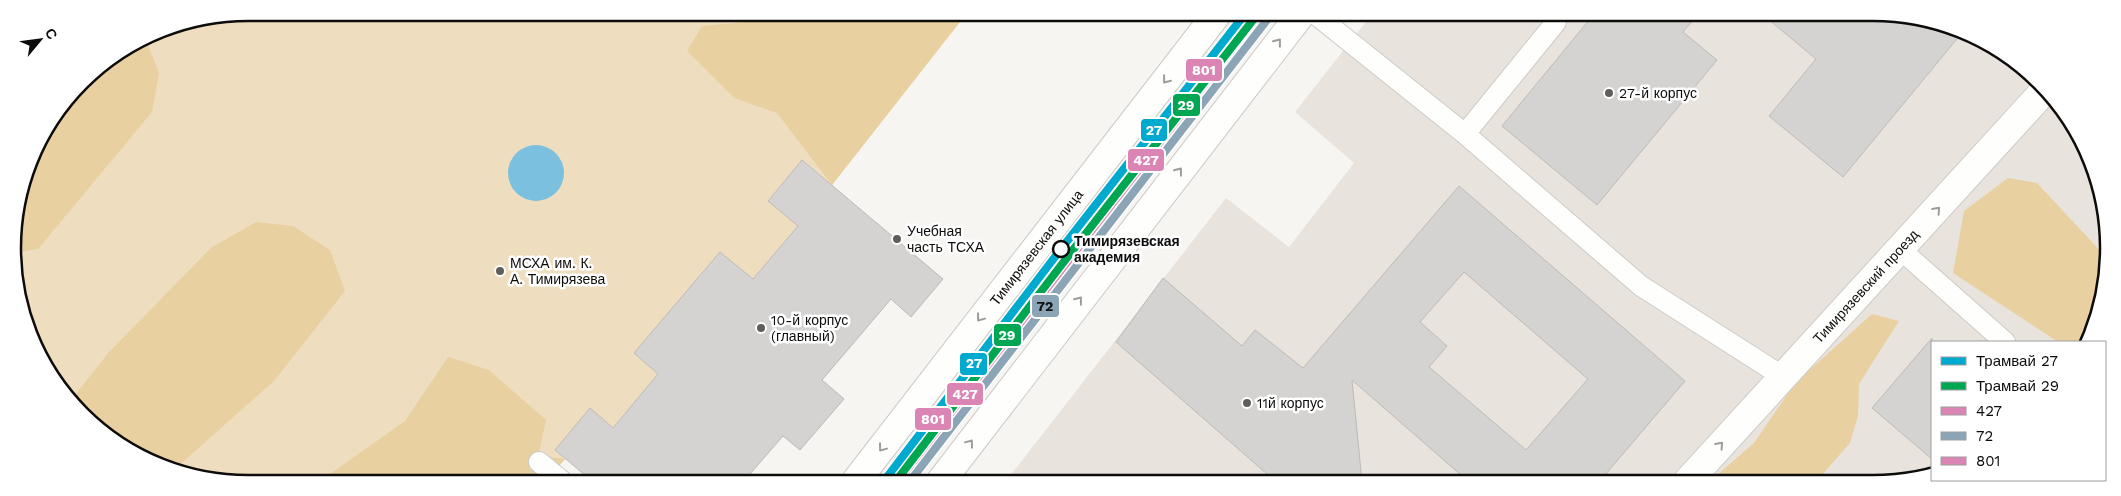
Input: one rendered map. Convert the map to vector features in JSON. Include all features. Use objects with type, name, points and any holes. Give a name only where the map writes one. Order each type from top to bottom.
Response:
[{"type":"main road","name":"Тимирязевская улица","points":[[861,475],[1213,21]]},
{"type":"main road","points":[[946,475],[1296,21]]},
{"type":"main road","name":"Тимирязевский проезд","points":[[1693,475],[1782,376],[1901,250],[2040,95]]},
{"type":"lane","points":[[903,475],[1254,21]]},
{"type":"lane","points":[[1324,21],[1465,134],[1641,286],[1782,376]]},
{"type":"lane","points":[[1465,134],[1556,22]]},
{"type":"lane","points":[[1901,250],[2004,341]]},
{"type":"lane","points":[[539,462],[554,475]]},
{"type":"shaded area","name":"МСХА им. К. А. Тимирязева","points":[[248,21],[961,21],[832,185],[802,160],[768,200],[798,226],[753,279],[720,252],[635,353],[658,374],[613,428],[590,409],[555,450],[565,459],[551,475],[248,475],[218,473],[189,467],[148,451],[110,428],[78,398],[59,374],[45,348],[33,321],[23,278],[21,248],[25,207],[81,95],[98,78],[122,59],[161,39],[189,29],[218,23]]},
{"type":"shaded area","points":[[758,21],[961,21],[832,185],[777,113],[734,98],[687,51],[702,26]]},
{"type":"shaded area","points":[[1366,21],[1588,21],[1502,126],[1597,204],[1716,59],[1683,32],[1692,21],[1770,21],[1816,59],[1769,116],[1843,177],[1958,38],[1999,59],[2023,78],[2053,110],[2076,148],[2088,175],[2098,218],[2100,248],[2098,278],[2092,307],[2079,341],[1931,341],[1931,467],[1903,473],[1873,475],[1011,475],[1226,198],[1289,247],[1354,163],[1295,112]]},
{"type":"shaded area","points":[[148,45],[159,73],[152,112],[38,249],[21,252],[23,218],[33,175],[59,122],[78,98],[98,78],[122,59]]},
{"type":"shaded area","points":[[2008,178],[2037,183],[2100,250],[2098,278],[2092,307],[2079,341],[2056,341],[1953,273],[1964,211]]},
{"type":"shaded area","points":[[256,222],[293,226],[330,250],[345,291],[274,381],[180,464],[148,451],[122,437],[98,418],[75,395],[109,352],[212,247]]},
{"type":"shaded area","points":[[1872,314],[1899,321],[1859,384],[1858,416],[1850,443],[1822,475],[1717,475],[1754,443],[1795,383]]},
{"type":"shaded area","points":[[448,357],[489,370],[546,420],[538,456],[565,459],[551,475],[328,475],[405,421]]},
{"type":"water","points":[[530,145],[542,145],[552,149],[560,157],[564,173],[560,189],[552,197],[542,201],[530,201],[520,197],[512,189],[508,179],[508,167],[512,157],[520,149]]},
{"type":"building","name":"27-й корпус","points":[[1588,21],[1692,21],[1683,32],[1717,60],[1597,205],[1502,126]]},
{"type":"building","points":[[1770,21],[1873,21],[1903,23],[1932,29],[1958,38],[1843,177],[1769,116],[1816,59]]},
{"type":"building","name":"10-й корпус (главный)","points":[[802,160],[943,279],[911,317],[891,299],[822,380],[844,399],[800,450],[783,436],[749,475],[585,475],[555,450],[590,408],[613,428],[658,374],[634,353],[720,252],[753,279],[798,226],[768,201]]},
{"type":"building","points":[[1459,186],[1685,381],[1605,475],[1461,475],[1352,380],[1361,475],[1268,475],[1116,342],[1163,278],[1242,346],[1255,330],[1303,368]],"holes":[[[1464,272],[1588,379],[1526,450],[1429,367],[1447,346],[1420,322]]]},
{"type":"building","points":[[1932,338],[1931,458],[1872,408]]},
{"type":"tram line","name":"27","points":[[889,475],[1061,249],[1240,21]]},
{"type":"tram line","name":"29","points":[[901,475],[1069,255],[1252,21]]},
{"type":"transit line","name":"801","points":[[890,475],[1242,21]]},
{"type":"transit line","name":"427","points":[[903,475],[1254,21]]},
{"type":"transit line","name":"72","points":[[915,475],[1266,21]]},
{"type":"place","name":"27-й корпус","points":[[1609,93]]},
{"type":"place","name":"Учебная часть ТСХА","points":[[897,239]]},
{"type":"place","name":"Тимирязевская академия","points":[[1061,249]]},
{"type":"place","name":"МСХА им. К. А. Тимирязева","points":[[500,271]]},
{"type":"place","name":"10-й корпус (главный)","points":[[761,328]]},
{"type":"place","name":"11й корпус","points":[[1247,403]]}]
